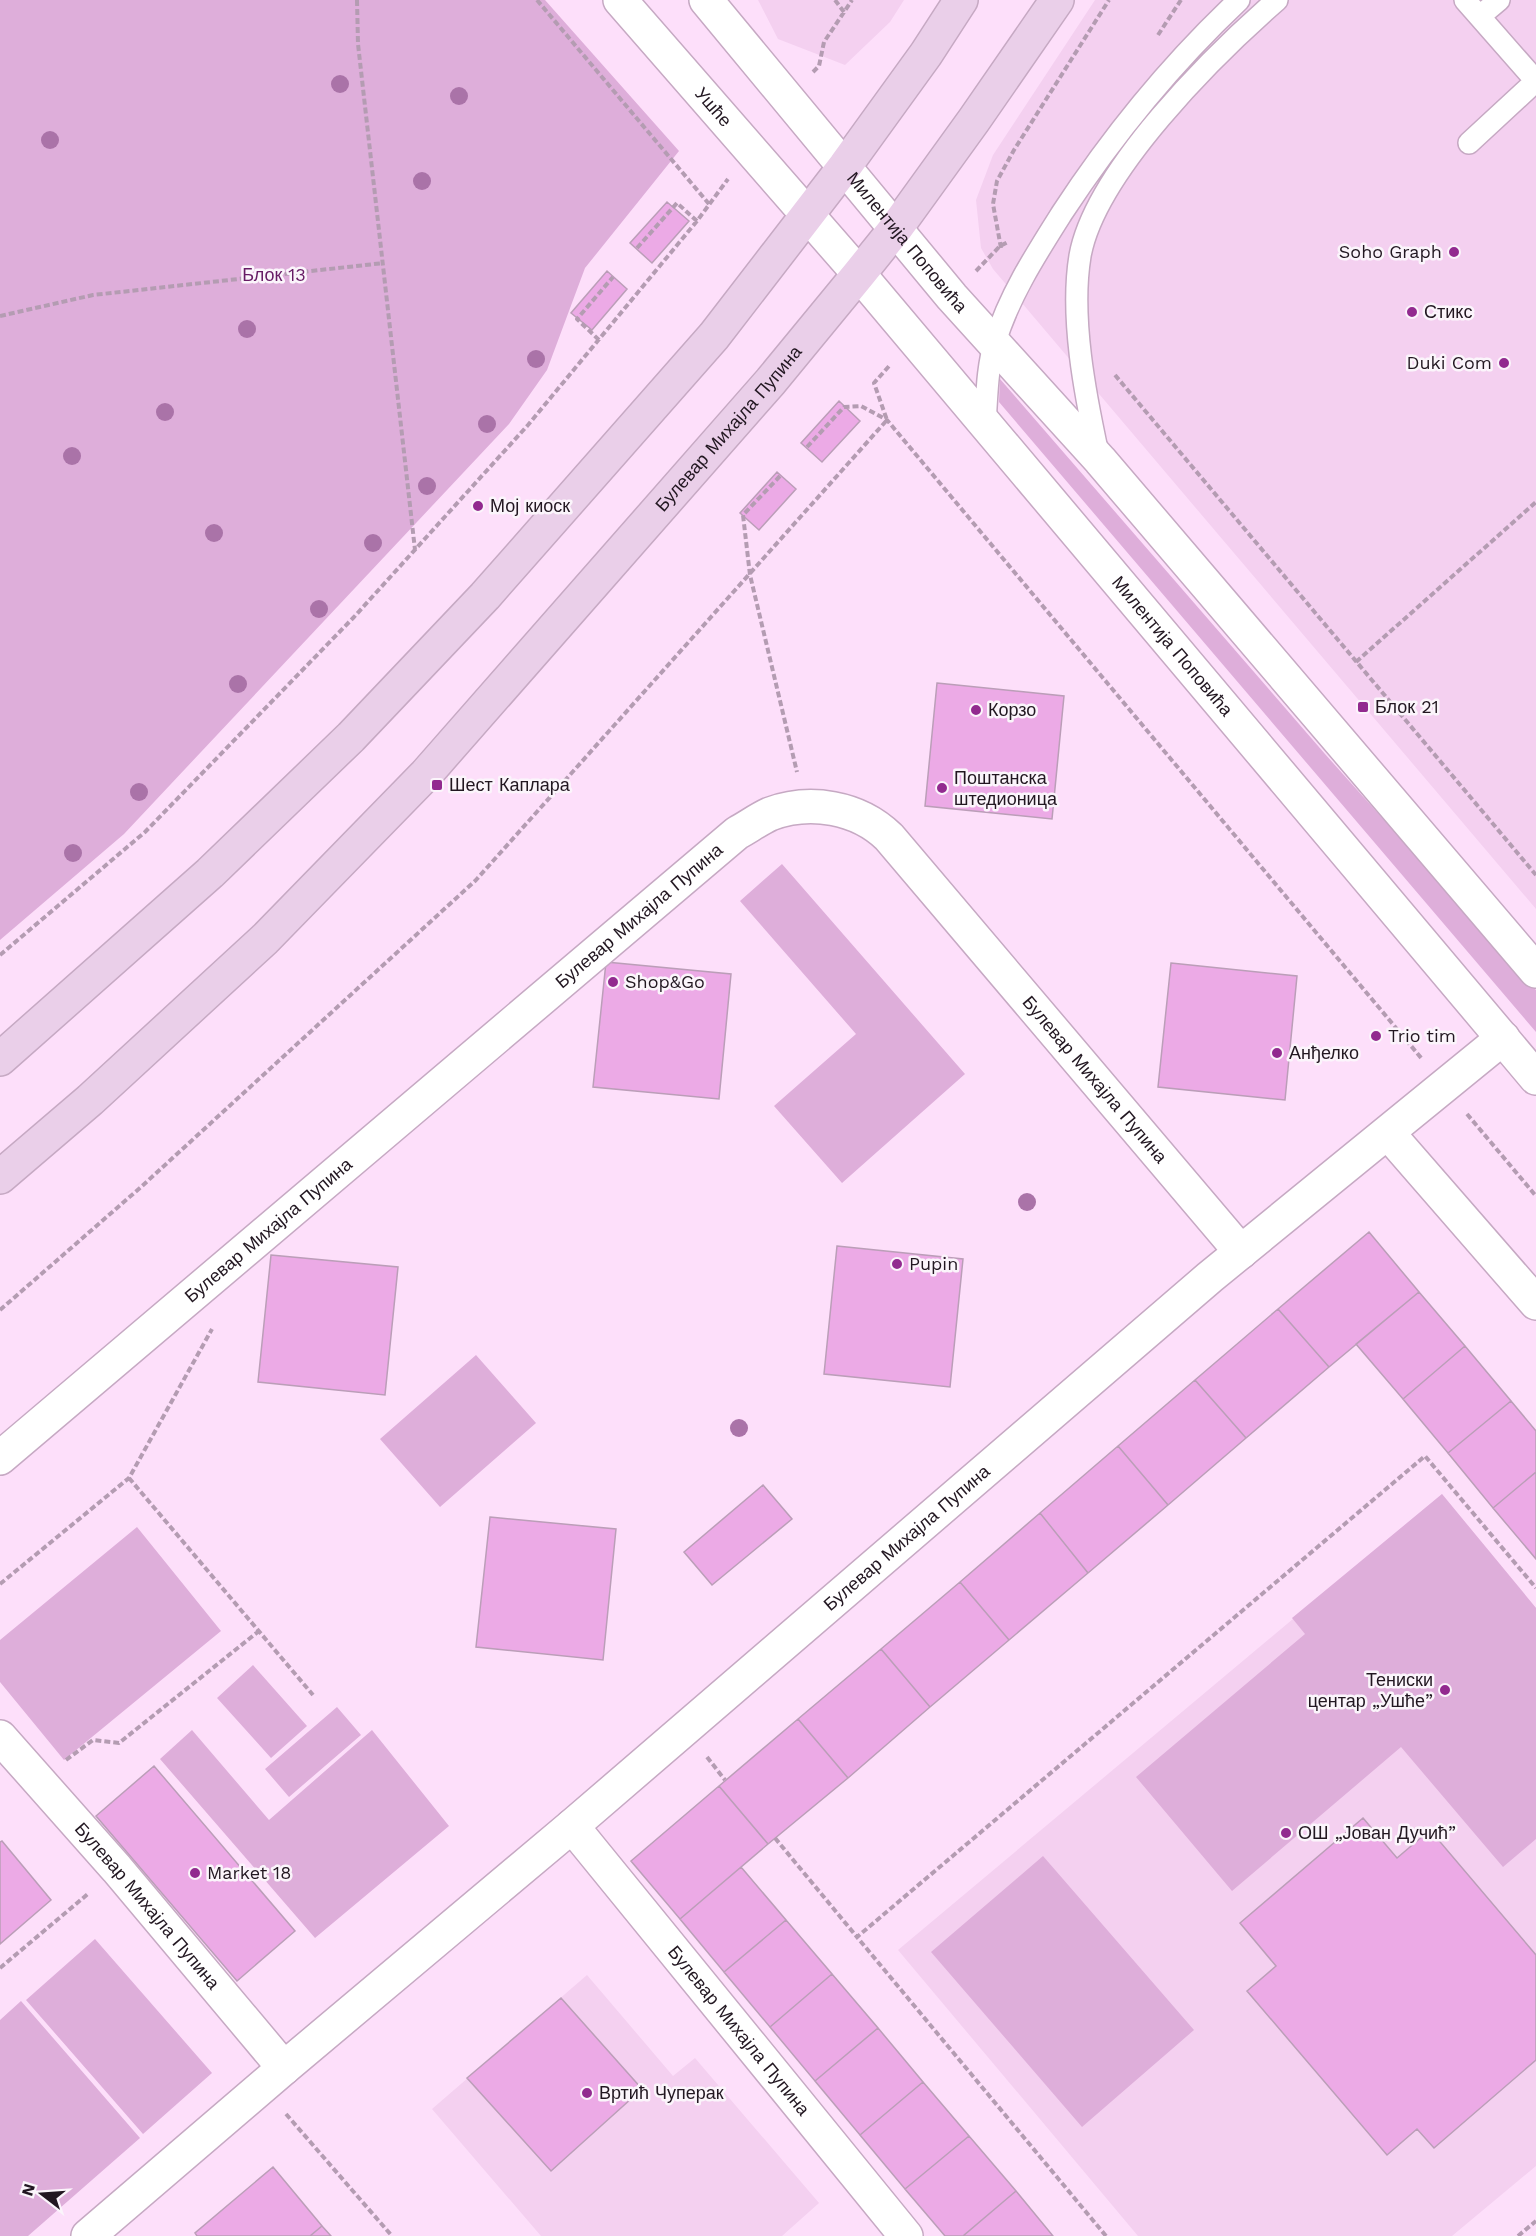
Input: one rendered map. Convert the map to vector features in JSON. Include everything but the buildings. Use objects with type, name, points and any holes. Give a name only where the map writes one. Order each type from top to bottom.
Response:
[{"type":"main road","points":[[0,1059],[210,873],[351,737],[485,596],[714,336],[845,166],[962,0]]},
{"type":"main road","name":"Булевар Михајла Пупина","points":[[0,1177],[99,1092],[265,939],[426,774],[764,389],[859,274],[896,228],[1058,0]]},
{"type":"street","name":"Ушће","points":[[620,0],[808,216]]},
{"type":"street","points":[[720,8],[845,166]]},
{"type":"street","name":"Милентија Поповића","points":[[845,166],[994,345],[1100,460],[1536,971]]},
{"type":"street","name":"Милентија Поповића","points":[[808,216],[1536,1078]]},
{"type":"street","name":"Булевар Михајла Пупина","points":[[0,1458],[737,833],[770,814],[805,805],[856,815],[879,827],[889,837],[1241,1252]]},
{"type":"street","name":"Булевар Михајла Пупина","points":[[88,2236],[572,1826],[1241,1252],[1503,1038]]},
{"type":"street","points":[[1388,1133],[1536,1303]]},
{"type":"street","name":"Булевар Михајла Пупина","points":[[2,1744],[117,1869],[273,2077]]},
{"type":"street","name":"Булевар Михајла Пупина","points":[[572,1826],[906,2236]]},
{"type":"lane","points":[[985,423],[987,385],[994,345],[1021,280],[1085,178],[1145,98],[1176,62],[1239,0]]},
{"type":"lane","points":[[1100,460],[1086,390],[1078,332],[1080,256],[1094,214],[1119,172],[1164,115],[1214,60],[1277,0]]},
{"type":"lane","points":[[1465,0],[1536,81],[1468,143]]},
{"type":"lane","points":[[1480,16],[1499,0]]},
{"type":"path","points":[[357,0],[358,44],[415,550]]},
{"type":"path","points":[[0,955],[145,832],[354,616],[528,425],[709,204],[537,0]]},
{"type":"path","points":[[834,0],[844,12],[852,0]]},
{"type":"path","points":[[1021,280],[1000,246],[993,204],[997,182],[1020,140],[1109,0]]},
{"type":"path","points":[[637,248],[677,202],[697,221]]},
{"type":"path","points":[[0,316],[93,295],[384,263]]},
{"type":"path","points":[[599,340],[577,319],[613,277]]},
{"type":"path","points":[[1114,374],[1536,875]]},
{"type":"path","points":[[807,447],[844,407],[861,406],[887,420],[1536,1196]]},
{"type":"path","points":[[0,1311],[141,1187],[476,880],[887,420]]},
{"type":"path","points":[[780,476],[743,515],[750,575],[805,805]]},
{"type":"path","points":[[1356,662],[1536,502]]},
{"type":"path","points":[[0,1584],[129,1478],[215,1323]]},
{"type":"path","points":[[857,1937],[1425,1455],[1536,1588]]},
{"type":"path","points":[[129,1478],[313,1695]]},
{"type":"path","points":[[39,1782],[93,1740],[119,1743],[259,1631]]},
{"type":"path","points":[[774,1838],[1106,2236]]},
{"type":"path","points":[[0,1968],[117,1869]]},
{"type":"path","points":[[273,2077],[392,2236]]},
{"type":"path","points":[[1518,2236],[1536,2220]]},
{"type":"shaded area","points":[[758,0],[904,0],[890,22],[845,65],[778,39]]},
{"type":"shaded area","points":[[1095,0],[1536,0],[1536,909],[993,269],[981,248],[976,200],[993,155]]},
{"type":"shaded area","name":"ОШ „Јован Дучић”","points":[[1442,1494],[1536,1608],[1536,2166],[1452,2236],[1138,2236],[898,1950]]},
{"type":"shaded area","name":"Вртић Чуперак","points":[[587,1975],[673,2076],[695,2058],[819,2203],[782,2236],[541,2236],[432,2109]]},
{"type":"green space","name":"Блок 13","points":[[0,0],[545,0],[679,151],[585,268],[547,370],[509,424],[124,834],[0,940]]},
{"type":"green space","points":[[1000,379],[1325,754],[1536,990],[1536,1032],[999,402]]},
{"type":"green space","points":[[782,864],[965,1074],[842,1183],[774,1106],[856,1034],[740,901]]},
{"type":"green space","points":[[476,1355],[536,1423],[440,1507],[380,1439]]},
{"type":"green space","name":"Тениски центар „Ушће”","points":[[1442,1494],[1536,1608],[1536,1839],[1503,1867],[1401,1747],[1232,1891],[1136,1777],[1305,1634],[1292,1618]]},
{"type":"green space","points":[[137,1527],[221,1631],[64,1760],[0,1682],[0,1640]]},
{"type":"green space","points":[[253,1665],[307,1726],[271,1758],[217,1698]]},
{"type":"green space","points":[[337,1707],[361,1735],[289,1797],[265,1769]]},
{"type":"green space","points":[[192,1730],[269,1820],[372,1730],[449,1826],[315,1938],[160,1759]]},
{"type":"green space","points":[[1043,1856],[1194,2030],[1082,2127],[931,1952]]},
{"type":"green space","points":[[95,1939],[212,2073],[143,2134],[26,2000]]},
{"type":"green space","points":[[21,2001],[140,2138],[28,2236],[0,2236],[0,2020]]},
{"type":"place","name":"Soho Graph","points":[[1454,252]]},
{"type":"place","name":"Стикс","points":[[1412,312]]},
{"type":"place","name":"Duki Com","points":[[1504,363]]},
{"type":"place","name":"Мој киоск","points":[[478,506]]},
{"type":"place","name":"Блок 21","points":[[1363,707]]},
{"type":"place","name":"Корзо","points":[[976,710]]},
{"type":"place","name":"Шест Каплара","points":[[437,785]]},
{"type":"place","name":"Поштанска штедионица","points":[[942,788]]},
{"type":"place","name":"Shop&Go","points":[[613,982]]},
{"type":"place","name":"Trio tim","points":[[1376,1036]]},
{"type":"place","name":"Анђелко","points":[[1277,1053]]},
{"type":"place","name":"Pupin","points":[[897,1264]]},
{"type":"place","name":"Тениски центар „Ушће”","points":[[1445,1690]]},
{"type":"place","name":"ОШ „Јован Дучић”","points":[[1286,1833]]},
{"type":"place","name":"Market 18","points":[[195,1873]]},
{"type":"place","name":"Вртић Чуперак","points":[[587,2093]]}]
